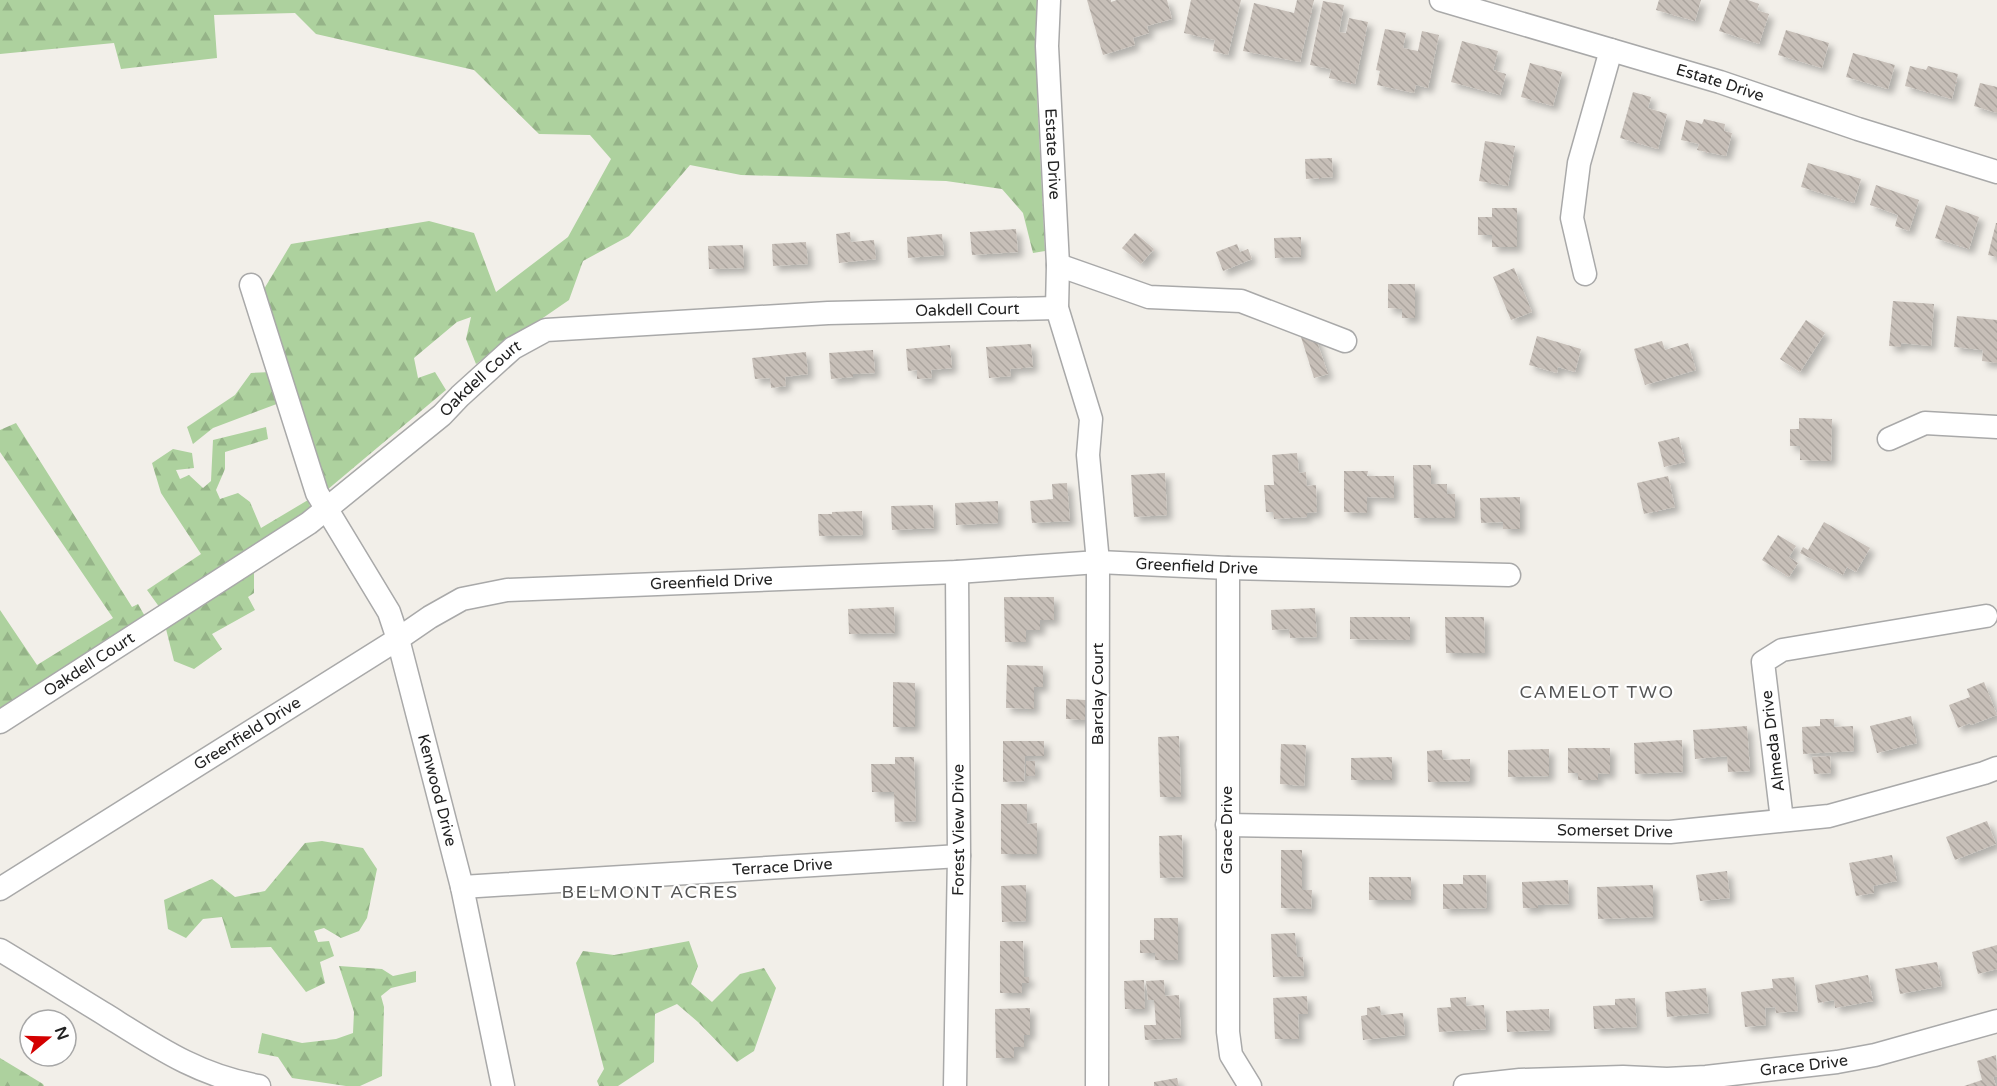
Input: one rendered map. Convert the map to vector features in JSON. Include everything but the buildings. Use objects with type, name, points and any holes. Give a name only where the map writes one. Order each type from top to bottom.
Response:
[{"type":"street","name":"Estate Drive","points":[[1049,0],[1047,46],[1058,265],[1057,308]]},
{"type":"street","name":"Estate Drive","points":[[1441,0],[1720,82],[1858,129],[1997,172]]},
{"type":"street","points":[[1585,274],[1572,218],[1579,163],[1611,50]]},
{"type":"street","points":[[1058,265],[1149,297],[1242,301],[1345,341]]},
{"type":"street","name":"Kenwood Drive","points":[[251,285],[317,493],[389,612],[398,639],[462,887],[503,1086]]},
{"type":"street","name":"Oakdell Court","points":[[0,722],[326,511],[442,415],[513,348],[546,330],[828,313],[1057,308]]},
{"type":"street","name":"Barclay Court","points":[[1057,308],[1090,419],[1088,455],[1098,562],[1097,1086]]},
{"type":"street","points":[[1889,439],[1926,423],[1997,427]]},
{"type":"street","name":"Greenfield Drive","points":[[0,889],[462,599],[507,590],[957,572],[1098,562],[1228,568],[1509,575]]},
{"type":"street","name":"Grace Drive","points":[[1228,568],[1228,1032],[1231,1055],[1250,1086]]},
{"type":"street","name":"Forest View Drive","points":[[955,1086],[959,856],[957,572]]},
{"type":"street","name":"Almeda Drive","points":[[1782,820],[1764,662],[1782,650],[1986,616]]},
{"type":"street","name":"Somerset Drive","points":[[1227,825],[1670,832],[1829,816],[1997,768]]},
{"type":"street","name":"Terrace Drive","points":[[462,887],[959,856]]},
{"type":"street","points":[[0,950],[167,1053],[199,1070],[259,1086]]},
{"type":"street","name":"Grace Drive","points":[[1465,1086],[1531,1080],[1706,1077],[1837,1062],[1875,1055],[1997,1021]]},
{"type":"green space","points":[[0,0],[1040,0],[1037,95],[1045,251],[1033,253],[1023,213],[1002,189],[946,181],[741,175],[690,165],[629,236],[583,261],[569,300],[476,364],[466,339],[471,317],[457,322],[414,358],[418,378],[435,372],[446,390],[327,490],[264,289],[291,244],[429,221],[474,233],[496,292],[568,237],[611,159],[590,135],[539,134],[474,70],[316,34],[295,13],[214,15],[217,58],[121,69],[114,43],[0,54]]},
{"type":"green space","points":[[272,372],[282,402],[213,428],[193,444],[187,427],[235,395],[251,373]]},
{"type":"green space","points":[[16,423],[132,607],[138,604],[147,620],[0,712],[0,610],[37,665],[113,618],[0,452],[0,430]]},
{"type":"green space","points":[[266,427],[268,439],[225,452],[225,469],[216,490],[220,499],[238,493],[250,502],[261,528],[308,500],[312,512],[160,608],[147,590],[201,554],[161,493],[152,463],[173,449],[192,453],[194,468],[176,470],[180,479],[189,475],[203,488],[211,481],[213,440]]},
{"type":"green space","points":[[254,570],[254,593],[248,597],[255,610],[212,634],[222,649],[194,669],[174,661],[165,625]]},
{"type":"green space","points":[[322,841],[363,848],[377,869],[367,918],[359,931],[341,938],[324,928],[314,931],[318,942],[329,941],[334,956],[320,962],[325,983],[306,992],[271,947],[231,948],[222,917],[203,919],[186,938],[168,929],[164,900],[212,879],[235,897],[265,891],[305,843]]},
{"type":"green space","points":[[689,941],[698,966],[691,984],[712,1002],[740,974],[764,968],[776,988],[754,1051],[737,1062],[677,1004],[655,1014],[654,1062],[618,1086],[599,1086],[597,1081],[604,1069],[576,963],[583,951],[614,955]]},
{"type":"green space","points":[[339,966],[382,969],[393,976],[416,971],[416,982],[391,988],[381,996],[384,1007],[382,1076],[360,1086],[292,1078],[278,1057],[258,1053],[262,1033],[302,1043],[336,1039],[353,1033],[354,1012]]},
{"type":"green space","points":[[0,1058],[43,1084],[44,1086],[0,1086]]},
{"type":"district","name":"CAMELOT TWO","points":[[1597,692]]},
{"type":"district","name":"BELMONT ACRES","points":[[650,892]]}]
